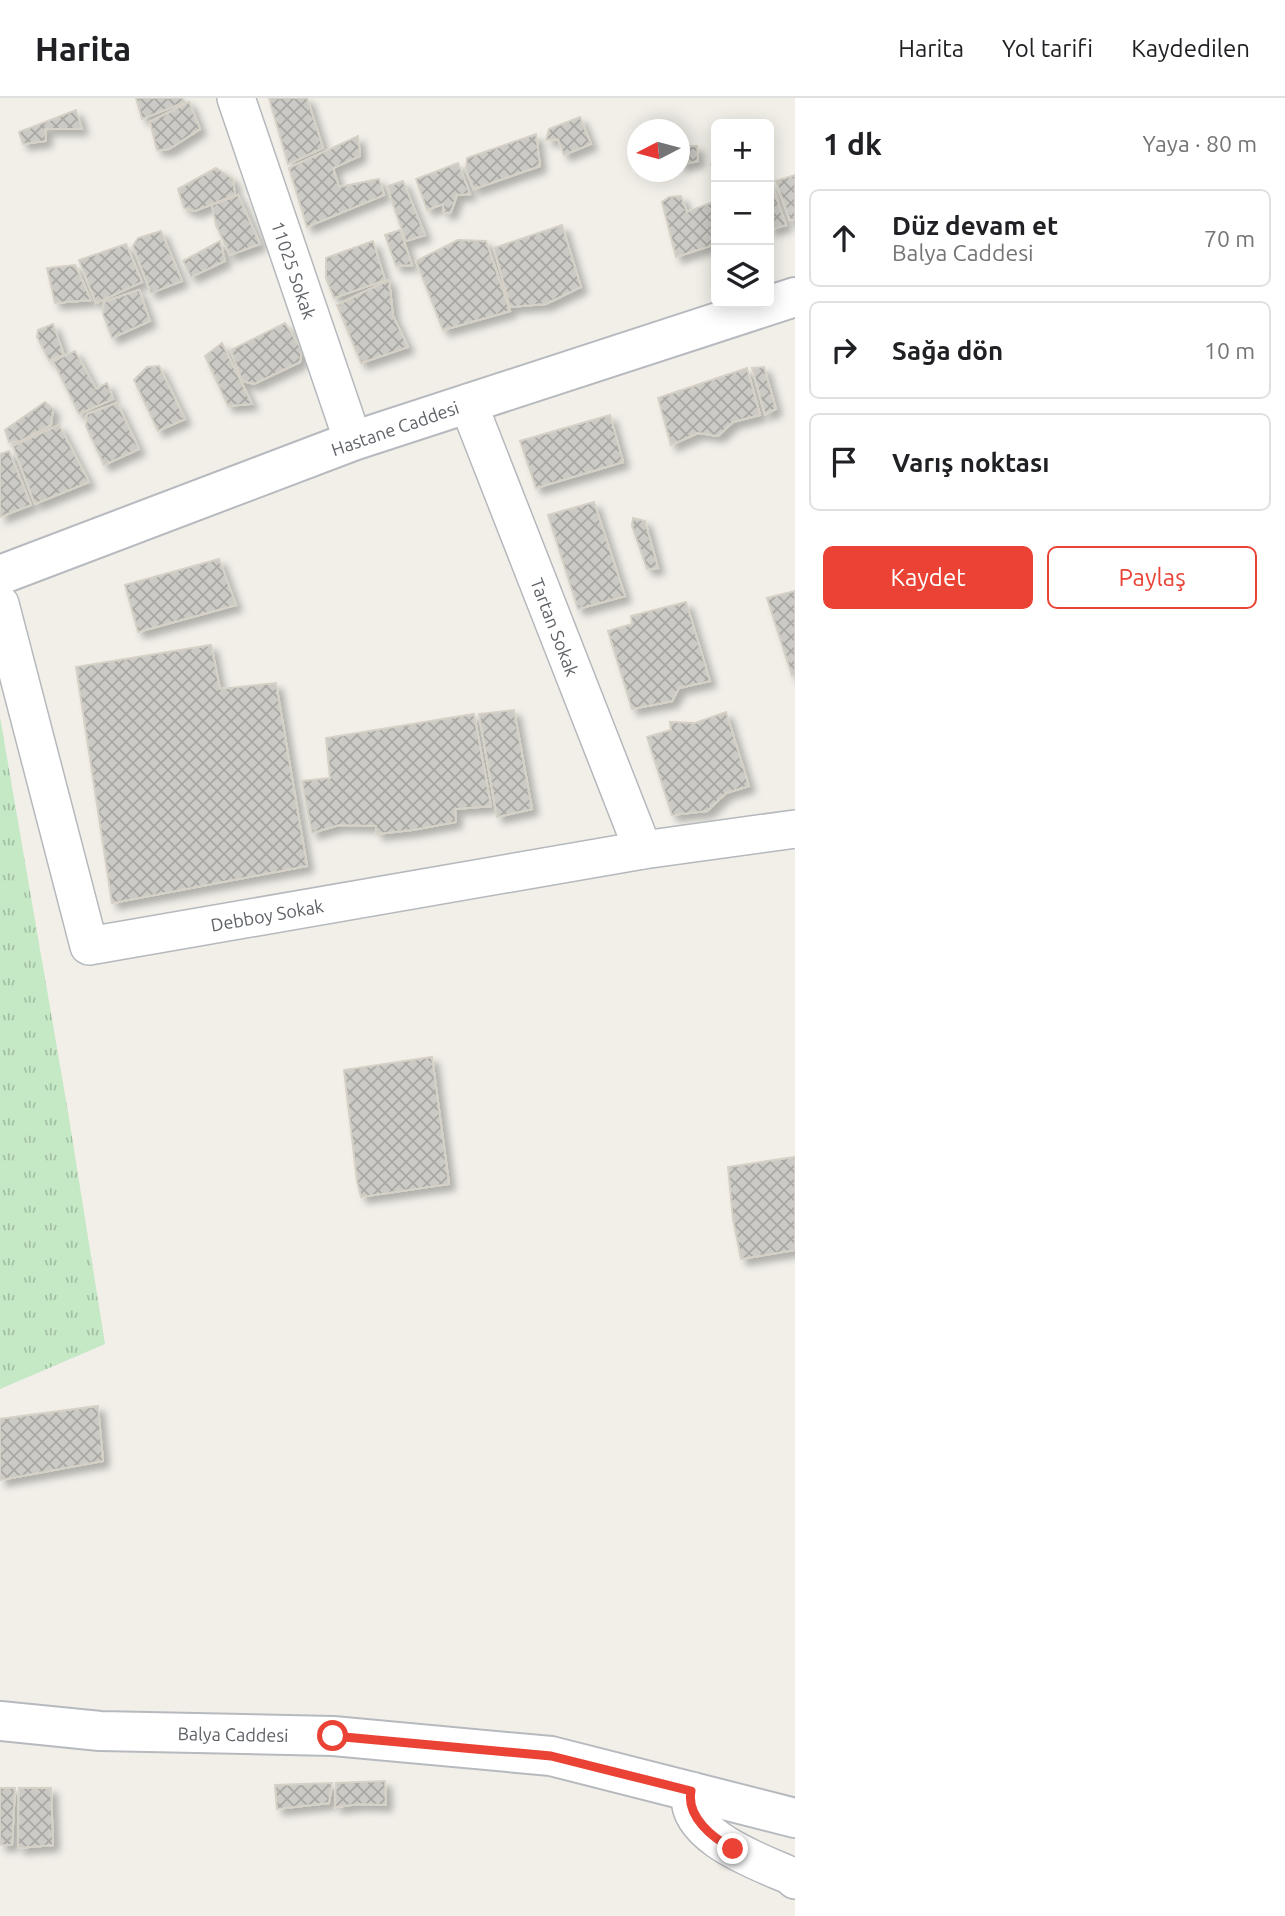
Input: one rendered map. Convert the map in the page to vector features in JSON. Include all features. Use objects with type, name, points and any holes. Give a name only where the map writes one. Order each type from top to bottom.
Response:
[{"type":"street","name":"11025 Sokak","points":[[236,98],[353,441]]},
{"type":"street","name":"Hastane Caddesi","points":[[0,575],[353,441],[795,297]]},
{"type":"street","name":"Tartan Sokak","points":[[468,403],[643,850]]},
{"type":"street","name":"Debboy Sokak","points":[[0,604],[89,946],[643,850],[795,829]]},
{"type":"street","name":"Balya Caddesi","points":[[0,1721],[100,1731],[333,1736],[551,1756],[795,1818]]},
{"type":"street","points":[[691,1791],[693,1809],[704,1828],[717,1841],[795,1880]]},
{"type":"green space","points":[[0,717],[105,1344],[0,1389]]},
{"type":"building","points":[[136,98],[182,98],[185,102],[142,119]]},
{"type":"building","points":[[269,98],[307,98],[323,148],[288,164]]},
{"type":"building","points":[[189,102],[200,129],[169,149],[157,150],[150,122]]},
{"type":"building","points":[[76,110],[82,129],[45,129],[46,141],[23,144],[19,132]]},
{"type":"building","points":[[580,117],[591,144],[564,155],[558,139],[546,140],[549,129]]},
{"type":"building","points":[[536,134],[540,166],[474,189],[466,170],[467,158]]},
{"type":"building","points":[[358,136],[360,156],[333,168],[339,187],[379,179],[384,195],[307,227],[289,168]]},
{"type":"building","points":[[690,146],[697,146],[698,161],[690,163]]},
{"type":"building","points":[[458,163],[470,194],[457,195],[451,212],[444,213],[443,204],[427,210],[416,179]]},
{"type":"building","points":[[216,168],[233,179],[235,195],[195,211],[184,208],[178,189]]},
{"type":"building","points":[[795,175],[795,219],[790,220],[776,181]]},
{"type":"building","points":[[403,181],[425,235],[406,241],[388,186]]},
{"type":"building","points":[[774,192],[786,225],[774,229]]},
{"type":"building","points":[[238,195],[260,244],[230,255],[216,225],[212,205]]},
{"type":"building","points":[[681,196],[687,212],[711,203],[711,246],[676,257],[662,202],[669,197]]},
{"type":"building","points":[[562,225],[581,287],[546,304],[510,307],[494,248]]},
{"type":"building","points":[[400,230],[412,265],[396,266],[385,235]]},
{"type":"building","points":[[161,231],[182,281],[151,293],[133,246],[138,238]]},
{"type":"building","points":[[458,240],[486,241],[510,311],[443,330],[416,261]]},
{"type":"building","points":[[220,241],[225,261],[191,277],[183,261]]},
{"type":"building","points":[[373,241],[385,280],[334,298],[326,278],[326,258]]},
{"type":"building","points":[[126,244],[142,282],[96,303],[79,260]]},
{"type":"building","points":[[75,265],[91,300],[55,303],[47,268]]},
{"type":"building","points":[[389,280],[393,316],[408,347],[361,363],[337,305]]},
{"type":"building","points":[[139,290],[150,321],[112,338],[103,314],[104,302]]},
{"type":"building","points":[[285,323],[302,350],[300,362],[254,384],[242,381],[231,350]]},
{"type":"building","points":[[53,324],[64,355],[49,360],[37,337],[38,330]]},
{"type":"building","points":[[222,343],[252,404],[228,406],[205,356]]},
{"type":"building","points":[[75,351],[96,389],[107,383],[113,399],[79,414],[53,361]]},
{"type":"building","points":[[159,366],[185,419],[158,431],[134,380],[147,367]]},
{"type":"building","points":[[764,367],[776,409],[765,414],[752,368]]},
{"type":"building","points":[[747,368],[760,415],[733,422],[718,436],[698,433],[671,445],[658,398]]},
{"type":"building","points":[[45,402],[53,409],[51,425],[20,441],[9,442],[5,430]]},
{"type":"building","points":[[117,403],[139,449],[104,465],[86,426],[87,414]]},
{"type":"building","points":[[610,415],[623,462],[536,488],[520,441]]},
{"type":"building","points":[[59,425],[89,482],[35,504],[13,446]]},
{"type":"building","points":[[9,451],[31,505],[0,517],[0,454]]},
{"type":"building","points":[[594,502],[625,596],[578,609],[548,515]]},
{"type":"building","points":[[633,518],[645,521],[658,568],[647,569],[632,526]]},
{"type":"building","points":[[219,559],[236,605],[138,632],[125,585]]},
{"type":"building","points":[[795,591],[795,675],[792,676],[767,598]]},
{"type":"building","points":[[686,602],[710,681],[679,688],[672,701],[632,709],[608,631],[632,624],[631,616]]},
{"type":"building","points":[[211,645],[220,689],[276,683],[307,866],[112,903],[76,667]]},
{"type":"building","points":[[514,710],[532,809],[497,817],[479,714]]},
{"type":"building","points":[[726,712],[749,786],[726,793],[707,811],[672,815],[647,737],[671,730],[670,722],[695,723]]},
{"type":"building","points":[[474,714],[491,806],[455,809],[456,822],[412,830],[377,834],[376,826],[339,825],[312,833],[302,781],[330,778],[326,738]]},
{"type":"building","points":[[432,1057],[449,1184],[361,1197],[344,1070]]},
{"type":"building","points":[[795,1157],[795,1250],[741,1259],[733,1219],[728,1167]]},
{"type":"building","points":[[98,1406],[103,1461],[0,1480],[0,1419]]},
{"type":"building","points":[[385,1781],[386,1805],[335,1807],[336,1783]]},
{"type":"building","points":[[332,1783],[329,1803],[277,1809],[275,1785]]},
{"type":"building","points":[[0,1788],[15,1788],[12,1845],[0,1845]]},
{"type":"building","points":[[19,1788],[51,1788],[53,1845],[18,1848]]},
{"type":"route","points":[[333,1736],[551,1756],[691,1791],[693,1809],[704,1828],[717,1841],[733,1849]]}]
